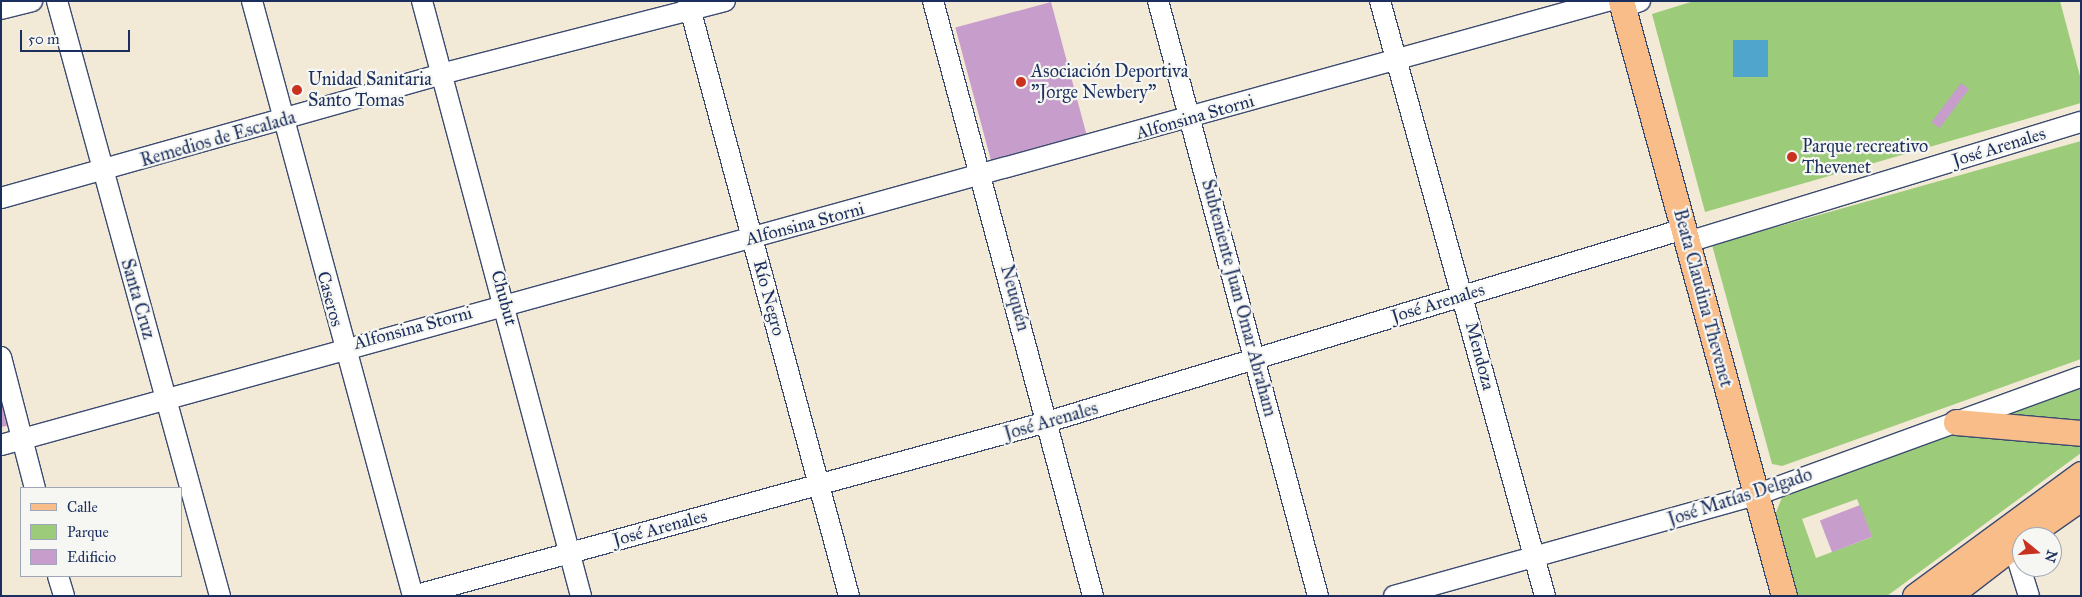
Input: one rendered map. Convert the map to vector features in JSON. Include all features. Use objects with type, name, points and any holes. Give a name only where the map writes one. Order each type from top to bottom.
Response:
[{"type":"main road","name":"Beata Claudina Thevenet","points":[[1623,3],[1784,596]]},
{"type":"main road","points":[[1956,422],[2081,433]]},
{"type":"main road","points":[[1915,596],[2081,474]]},
{"type":"main road","points":[[2040,527],[2081,498]]},
{"type":"main road","points":[[1948,596],[2012,547]]},
{"type":"street","points":[[1,9],[32,1]]},
{"type":"street","name":"Santa Cruz","points":[[57,1],[102,172],[220,596]]},
{"type":"street","name":"Caseros","points":[[252,1],[282,121],[413,596]]},
{"type":"street","name":"Chubut","points":[[422,1],[506,303],[581,596]]},
{"type":"street","name":"Remedios de Escalada","points":[[1,198],[102,172],[441,74],[689,6],[725,1]]},
{"type":"street","name":"Neuquén","points":[[932,1],[982,176],[1093,596]]},
{"type":"street","name":"Subteniente Juan Omar Abraham","points":[[1158,1],[1318,596]]},
{"type":"street","name":"Mendoza","points":[[1380,1],[1464,295],[1545,596]]},
{"type":"street","name":"Alfonsina Storni","points":[[1,445],[344,347],[982,176],[1190,119],[1397,59],[1623,3]]},
{"type":"street","name":"Río Negro","points":[[689,6],[849,596]]},
{"type":"street","name":"José Arenales","points":[[413,596],[1047,422],[1256,360],[1464,295],[1686,236],[2081,122]]},
{"type":"street","points":[[1,358],[35,487]]},
{"type":"street","name":"José Matías Delgado","points":[[1394,596],[1756,494],[2081,377]]},
{"type":"street","points":[[58,577],[64,596]]},
{"type":"street","points":[[2025,577],[2028,596]]},
{"type":"green space","name":"Parque recreativo Thevenet","points":[[1694,1],[2060,1],[2081,80],[2081,103],[1705,212],[1652,14]]},
{"type":"green space","points":[[2081,141],[2081,359],[1782,466],[1772,464],[1712,245]]},
{"type":"green space","points":[[2081,387],[2081,423],[1997,417]]},
{"type":"green space","points":[[1958,430],[2081,440],[2081,453],[1887,596],[1797,596],[1775,515],[1783,495]],"holes":[[[1857,499],[1872,537],[1816,558],[1802,519]]]},
{"type":"water","points":[[1733,40],[1768,40],[1768,77],[1733,77]]},
{"type":"building","name":"Asociación Deportiva \"Jorge Newbery\"","points":[[1051,2],[1087,135],[991,161],[955,28]]},
{"type":"building","points":[[1961,83],[1969,89],[1939,128],[1932,122]]},
{"type":"building","points":[[1,391],[11,425],[1,427]]},
{"type":"building","points":[[1860,505],[1872,537],[1832,552],[1820,520]]},
{"type":"place","name":"Asociación Deportiva \"Jorge Newbery\"","points":[[1021,82]]},
{"type":"place","name":"Unidad Sanitaria Santo Tomas","points":[[297,90]]},
{"type":"place","name":"Parque recreativo Thevenet","points":[[1792,157]]}]
